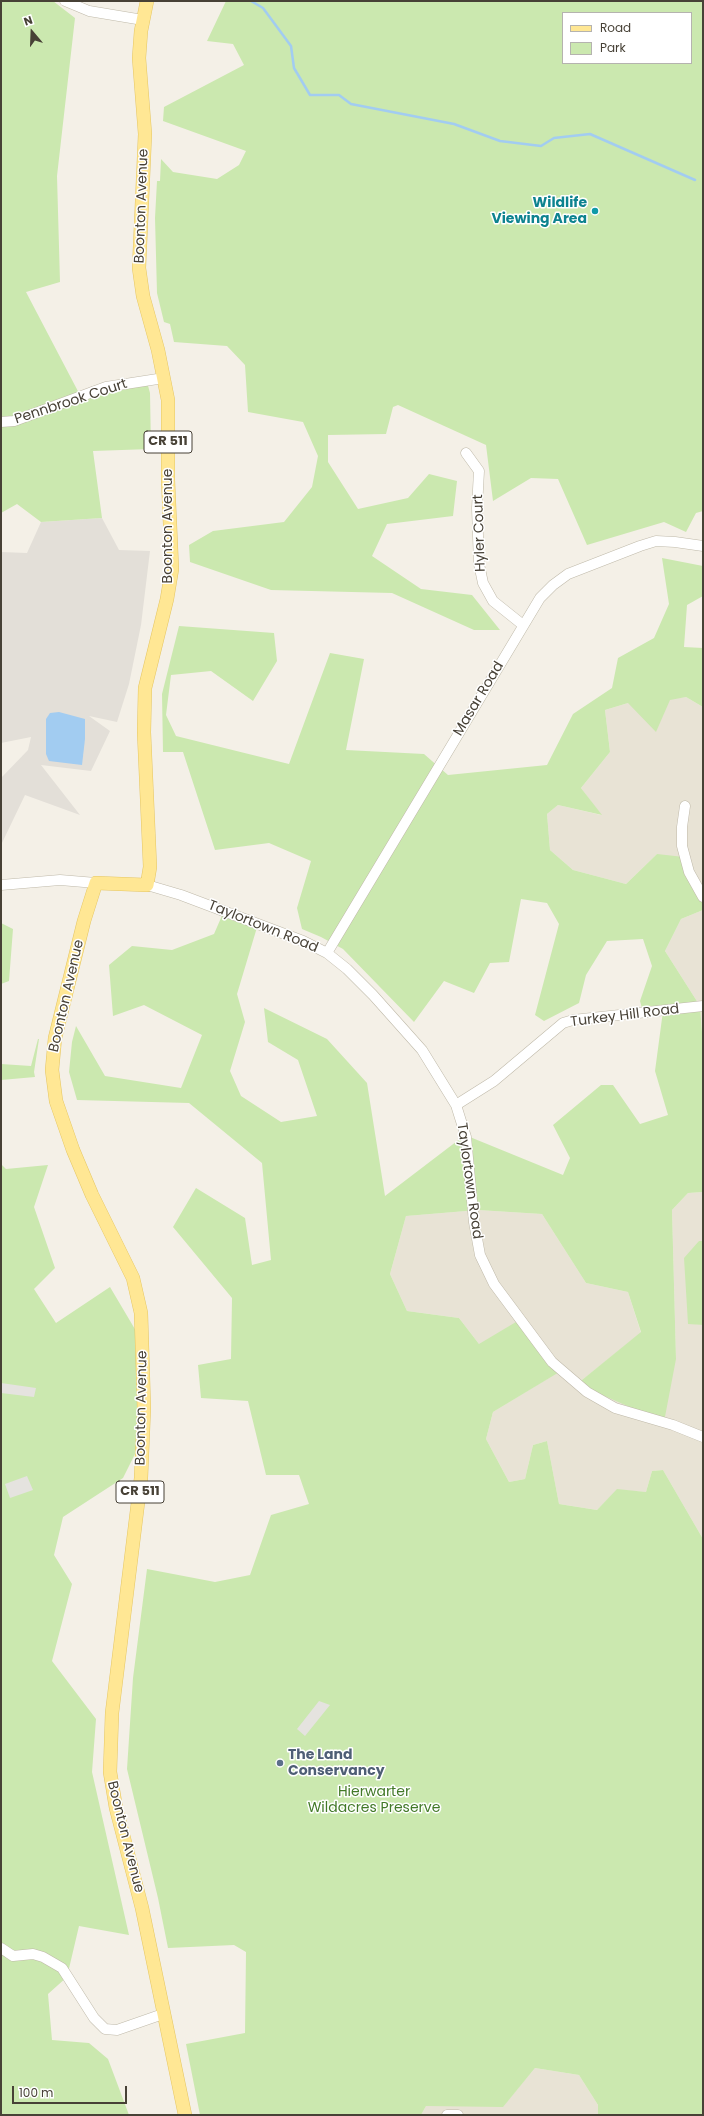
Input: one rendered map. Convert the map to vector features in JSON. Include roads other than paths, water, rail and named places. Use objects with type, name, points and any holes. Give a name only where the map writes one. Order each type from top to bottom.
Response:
[{"type":"main road","name":"Boonton Avenue","points":[[147,1],[143,20],[139,58],[146,134],[139,268],[145,303],[164,378],[168,407],[168,480],[172,569],[167,599],[145,688],[144,726],[150,867],[147,885]]},
{"type":"main road","name":"Boonton Avenue","points":[[96,883],[84,921],[55,1038],[52,1070],[56,1101],[72,1150],[92,1195],[133,1278],[141,1314],[144,1408],[141,1478],[116,1682],[109,1756],[112,1788],[116,1808],[142,1908],[185,2115]]},
{"type":"main road","points":[[96,883],[147,885]]},
{"type":"street","points":[[65,1],[89,11],[143,20]]},
{"type":"street","name":"Pennbrook Court","points":[[1,422],[14,421],[106,387],[164,378]]},
{"type":"street","name":"Hyler Court","points":[[466,453],[479,471],[477,508],[479,564],[483,583],[493,601],[523,625]]},
{"type":"street","name":"Masar Road","points":[[327,953],[523,625],[540,598],[552,585],[568,574],[618,553],[656,541],[703,546]]},
{"type":"street","points":[[685,806],[682,827],[683,852],[689,872],[703,897]]},
{"type":"street","points":[[1,885],[60,880],[96,883]]},
{"type":"street","name":"Taylortown Road","points":[[147,885],[181,895],[303,940],[327,953],[347,969],[409,1033],[422,1050],[456,1105],[466,1138],[474,1222],[480,1255],[494,1284],[552,1362],[587,1392],[614,1408],[673,1425],[703,1437]]},
{"type":"street","name":"Turkey Hill Road","points":[[456,1105],[494,1081],[563,1023],[573,1020],[703,1006]]},
{"type":"street","points":[[1,1948],[13,1956],[33,1954],[44,1957],[62,1968],[94,2018],[105,2028],[117,2030],[163,2014]]},
{"type":"street","points":[[447,2115],[458,2115]]},
{"type":"water","points":[[59,712],[85,719],[85,739],[82,765],[49,761],[46,754],[46,719],[50,713]]},
{"type":"waterway","points":[[251,1],[263,8],[291,46],[294,68],[310,95],[339,95],[351,104],[454,124],[500,141],[541,146],[554,138],[590,134],[695,180]]},
{"type":"place","name":"Wildlife Viewing Area","points":[[595,211]]},
{"type":"place","name":"The Land Conservancy","points":[[280,1763]]},
{"type":"park label","name":"Hierwarter Wildacres Preserve","points":[[374,1800]]}]
